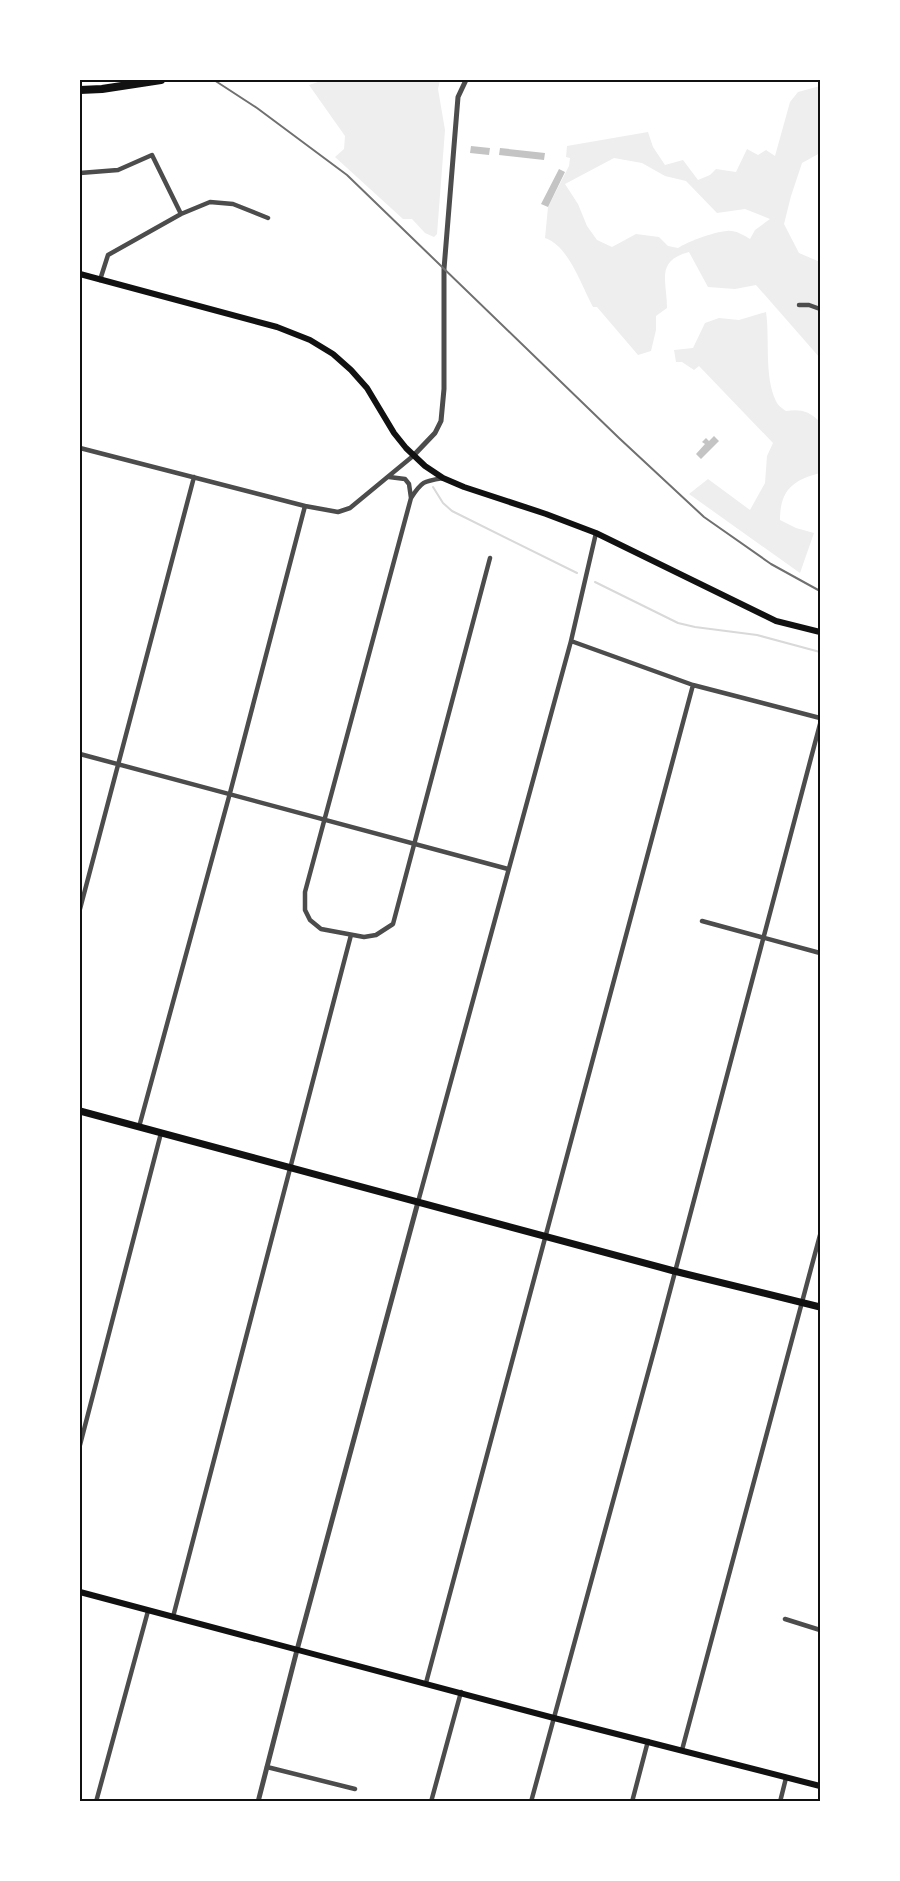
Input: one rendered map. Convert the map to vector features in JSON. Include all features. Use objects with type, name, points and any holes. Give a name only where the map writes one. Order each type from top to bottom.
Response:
[{"type":"highway","points":[[80,90],[161,80]]},
{"type":"main road","points":[[80,274],[277,327],[315,343],[333,354],[367,388],[394,433],[414,456],[443,478],[596,533],[776,621],[820,632]]},
{"type":"main road","points":[[80,1111],[674,1271],[820,1307]]},
{"type":"main road","points":[[80,1592],[820,1786]]},
{"type":"street","points":[[80,448],[330,512],[345,510],[414,456],[435,433],[441,420],[444,389],[444,269],[458,97],[466,80]]},
{"type":"street","points":[[80,173],[118,170],[152,155],[181,214]]},
{"type":"street","points":[[100,280],[108,255],[181,214],[210,202],[233,204],[268,218]]},
{"type":"street","points":[[799,305],[820,309]]},
{"type":"street","points":[[80,909],[194,477]]},
{"type":"street","points":[[389,477],[405,479],[409,484],[411,498]]},
{"type":"street","points":[[443,478],[418,485],[411,498],[305,892],[305,910],[310,920],[321,929],[364,937],[376,935],[393,924],[490,558]]},
{"type":"street","points":[[139,1127],[305,506]]},
{"type":"street","points":[[258,1802],[507,869],[571,641],[596,533]]},
{"type":"street","points":[[571,641],[693,685],[820,718]]},
{"type":"street","points":[[426,1683],[693,685]]},
{"type":"street","points":[[531,1802],[820,724]]},
{"type":"street","points":[[80,754],[507,869]]},
{"type":"street","points":[[702,921],[820,953]]},
{"type":"street","points":[[172,1617],[351,935]]},
{"type":"street","points":[[80,1445],[161,1133]]},
{"type":"street","points":[[682,1750],[820,1235]]},
{"type":"street","points":[[96,1802],[148,1611]]},
{"type":"street","points":[[785,1619],[820,1629]]},
{"type":"street","points":[[431,1802],[461,1692]]},
{"type":"street","points":[[632,1802],[648,1741]]},
{"type":"street","points":[[267,1767],[355,1789]]},
{"type":"street","points":[[780,1802],[786,1778]]},
{"type":"shaded area","points":[[324,80],[440,80],[438,89],[445,130],[437,234],[434,237],[425,233],[412,219],[403,219],[335,157],[344,149],[345,136],[309,85]]},
{"type":"shaded area","points":[[820,86],[820,153],[802,163],[784,224],[799,253],[820,262],[820,358],[756,285],[735,289],[708,287],[689,252],[678,256],[667,267],[665,281],[667,308],[656,316],[656,330],[651,351],[638,355],[597,307],[593,307],[574,267],[561,249],[545,238],[548,207],[569,166],[570,158],[566,157],[567,146],[648,132],[653,147],[665,165],[683,160],[698,180],[710,175],[716,169],[736,172],[747,149],[758,155],[766,150],[775,156],[790,102],[798,92]],"holes":[[[614,158],[642,163],[665,176],[686,181],[717,213],[745,209],[770,219],[755,230],[750,239],[736,232],[727,231],[702,237],[678,248],[668,246],[659,237],[636,234],[612,247],[597,240],[565,184]]]},
{"type":"shaded area","points":[[766,312],[770,381],[777,403],[786,411],[804,412],[820,422],[820,473],[795,483],[782,501],[780,520],[814,533],[800,573],[689,494],[708,479],[750,510],[765,483],[767,456],[773,443],[699,366],[694,370],[682,362],[676,362],[674,350],[693,348],[705,323],[719,318],[739,320]]},
{"type":"building","points":[[471,146],[490,148],[489,155],[470,153]]},
{"type":"building","points":[[500,148],[545,153],[544,160],[499,155]]},
{"type":"building","points":[[559,169],[565,172],[548,207],[541,204]]},
{"type":"building","points":[[714,436],[719,441],[701,459],[696,454],[705,444],[702,442],[706,438],[709,441]]},
{"type":"waterway","points":[[433,487],[443,503],[452,511],[577,573]]},
{"type":"waterway","points":[[595,582],[678,623],[757,635],[820,652]]},
{"type":"railway","points":[[214,80],[257,108],[347,175],[704,517],[771,564],[820,591]]}]
